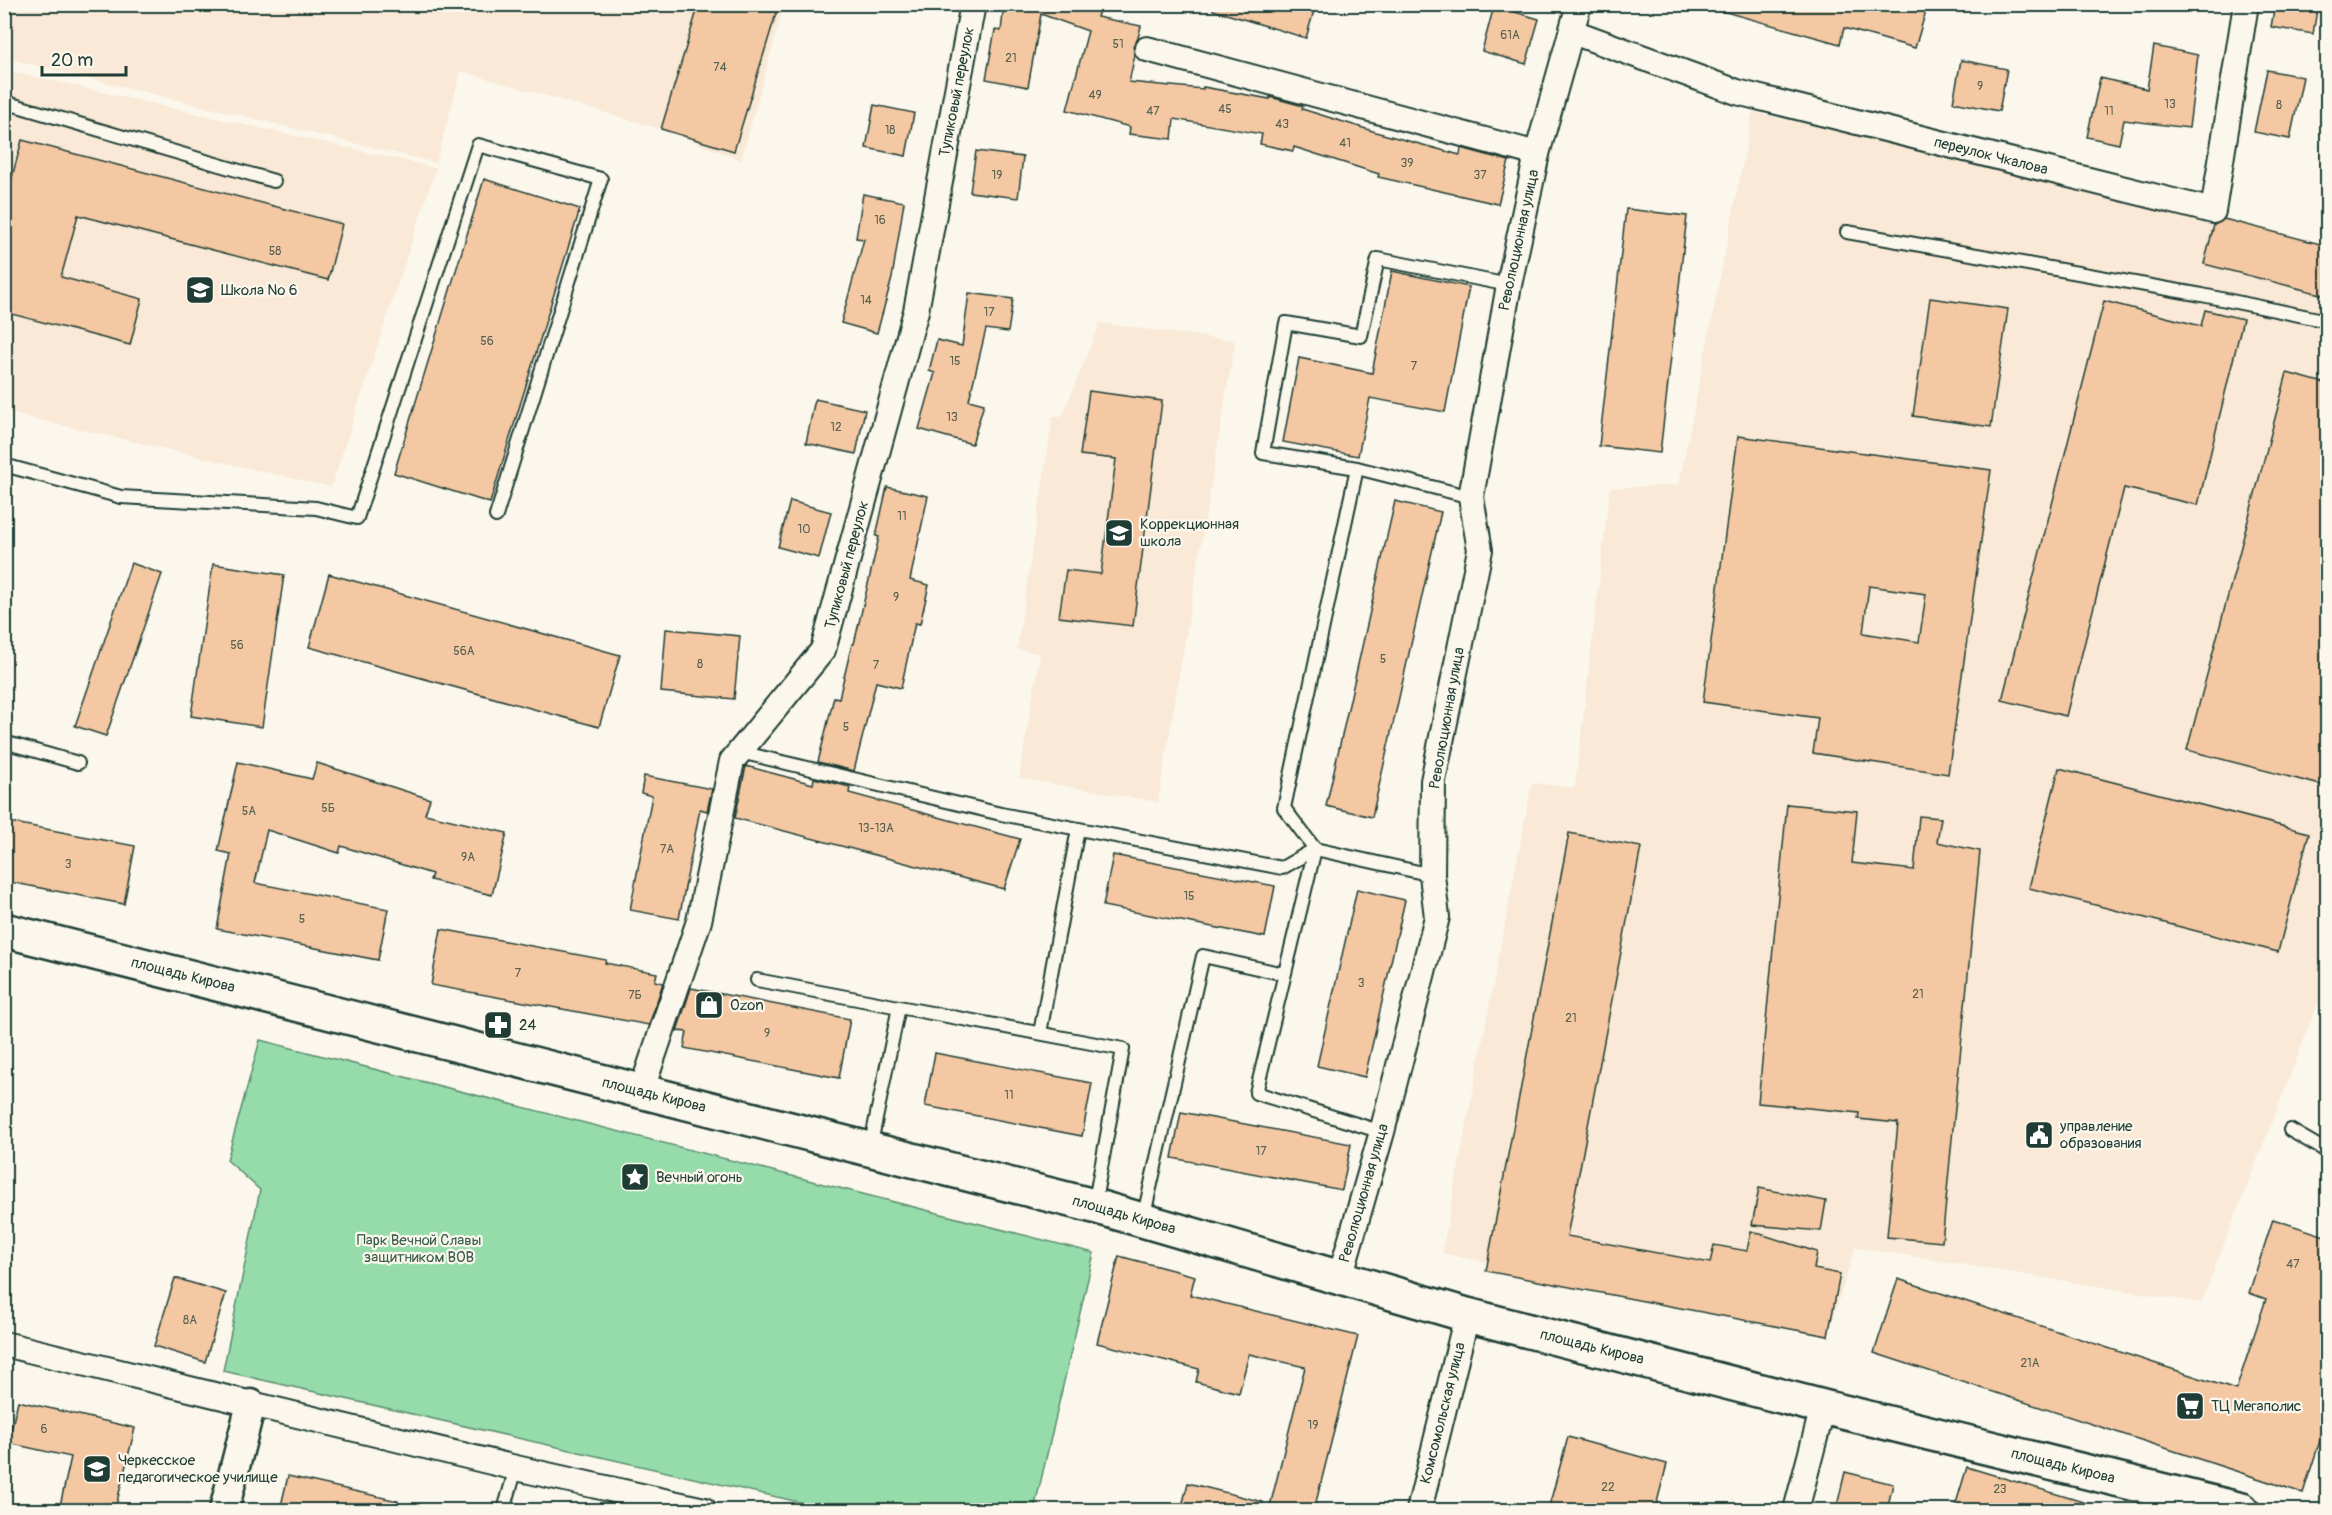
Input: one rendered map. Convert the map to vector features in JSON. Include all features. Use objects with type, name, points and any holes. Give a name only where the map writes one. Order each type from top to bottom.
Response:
[{"type":"main road","name":"площадь Кирова","points":[[4,930],[1094,1206],[1467,1315],[1823,1407],[2242,1510]]},
{"type":"street","name":"Тупиковый переулок","points":[[641,1092],[699,921],[732,761],[824,650],[916,311],[973,4]]},
{"type":"street","name":"Революционная улица","points":[[1340,1277],[1382,1132],[1437,917],[1432,875],[1433,782],[1480,550],[1471,497],[1509,285],[1537,154],[1579,4]]},
{"type":"street","name":"переулок Чкалова","points":[[1573,32],[1737,92],[2213,211],[2246,4]]},
{"type":"street","name":"Революционная улица","points":[[1147,49],[1537,154]]},
{"type":"street","name":"Комсомольская улица","points":[[1419,1510],[1467,1315]]},
{"type":"street","points":[[4,1344],[516,1468],[704,1510]]},
{"type":"street","points":[[224,1510],[251,1404]]},
{"type":"street","points":[[1796,1510],[1823,1407]]},
{"type":"lane","points":[[4,102],[274,181]]},
{"type":"lane","points":[[4,465],[121,497],[316,508],[357,518],[478,145],[601,179],[496,516]]},
{"type":"lane","points":[[1847,232],[2202,295],[2328,321]]},
{"type":"lane","points":[[1471,497],[1357,468],[1263,453],[1286,323],[1361,336],[1378,259],[1509,285]]},
{"type":"lane","points":[[1357,468],[1284,808],[1315,849],[1432,875]]},
{"type":"lane","points":[[4,742],[78,763]]},
{"type":"lane","points":[[740,752],[1001,814],[1282,868],[1315,849]]},
{"type":"lane","points":[[1040,1033],[1078,829]]},
{"type":"lane","points":[[1315,849],[1256,1093],[1382,1132]]},
{"type":"lane","points":[[1143,1220],[1203,956],[1284,974]]},
{"type":"lane","points":[[757,980],[1123,1049],[1094,1206]]},
{"type":"lane","points":[[870,1149],[899,1007]]},
{"type":"lane","points":[[2290,1130],[2328,1152]]},
{"type":"lane","points":[[504,1510],[516,1468]]},
{"type":"shaded area","points":[[5,5],[784,5],[741,160],[661,129],[461,71],[436,163],[5,58]]},
{"type":"shaded area","name":"Школа № 6","points":[[5,70],[436,168],[331,487],[5,412]]},
{"type":"shaded area","points":[[1753,112],[2327,244],[2327,981],[2201,1303],[1855,1247],[1828,1336],[1442,1253],[1532,783],[1575,788],[1610,488],[1679,485]]},
{"type":"shaded area","name":"Коррекционная школа","points":[[1100,323],[1235,341],[1158,802],[1019,778],[1040,654],[1017,649],[1053,416],[1062,417]]},
{"type":"green space","name":"Парк Вечной Славы защитником ВОВ","points":[[260,1040],[1094,1253],[1034,1510],[834,1510],[223,1371],[260,1190],[227,1160]]},
{"type":"building","points":[[699,4],[779,4],[734,151],[661,129]]},
{"type":"building","points":[[1004,4],[1101,4],[1097,17],[1141,26],[1133,46],[1135,55],[1129,82],[1203,89],[1203,87],[1270,99],[1270,97],[1303,106],[1302,109],[1379,133],[1460,155],[1461,148],[1509,161],[1498,204],[1378,177],[1379,174],[1294,147],[1293,151],[1260,144],[1262,134],[1174,119],[1172,139],[1129,134],[1130,127],[1067,110],[1088,31],[1041,14],[1028,87],[986,79],[995,30],[1001,31]]},
{"type":"building","points":[[1214,4],[1316,4],[1306,38],[1213,10]]},
{"type":"building","points":[[1723,4],[1928,4],[1915,48],[1844,28],[1840,44],[1722,11]]},
{"type":"building","points":[[2275,4],[2318,4],[2313,34],[2271,27]]},
{"type":"building","points":[[1494,6],[1539,19],[1526,64],[1482,51]]},
{"type":"building","points":[[2154,46],[2198,55],[2189,128],[2124,120],[2119,144],[2087,137],[2100,78],[2147,89]]},
{"type":"building","points":[[1961,60],[2007,69],[1999,111],[1953,102]]},
{"type":"building","points":[[2267,70],[2303,77],[2290,139],[2254,132]]},
{"type":"building","points":[[874,105],[914,113],[906,156],[866,148]]},
{"type":"building","points":[[22,140],[342,224],[328,280],[78,215],[61,277],[142,299],[130,345],[4,312],[4,207]]},
{"type":"building","points":[[976,151],[1023,157],[1018,198],[970,192]]},
{"type":"building","points":[[484,179],[580,209],[490,503],[394,473]]},
{"type":"building","points":[[863,194],[904,202],[892,278],[877,333],[841,323],[864,239],[856,238]]},
{"type":"building","points":[[1626,209],[1687,216],[1660,453],[1599,446]]},
{"type":"building","points":[[2224,219],[2328,246],[2328,296],[2204,264],[2214,225]]},
{"type":"building","points":[[1392,271],[1469,287],[1445,412],[1370,398],[1358,456],[1283,442],[1299,358],[1372,373]]},
{"type":"building","points":[[969,293],[1013,299],[1008,332],[986,329],[969,400],[984,404],[972,444],[919,429],[935,373],[929,371],[937,340],[962,346]]},
{"type":"building","points":[[1930,298],[2008,309],[1991,427],[1913,416]]},
{"type":"building","points":[[2104,301],[2201,326],[2205,310],[2243,319],[2198,505],[2124,488],[2066,716],[2002,700]]},
{"type":"building","points":[[2287,373],[2328,384],[2328,787],[2187,750]]},
{"type":"building","points":[[1089,391],[1162,401],[1133,626],[1059,617],[1066,570],[1101,574],[1116,459],[1080,455]]},
{"type":"building","points":[[815,399],[865,410],[856,454],[806,443]]},
{"type":"building","points":[[1738,436],[1991,470],[1948,774],[1813,753],[1818,718],[1703,702]],"holes":[[[1869,586],[1926,594],[1919,642],[1863,633]]]},
{"type":"building","points":[[887,487],[928,496],[910,580],[929,585],[920,624],[915,623],[901,688],[876,682],[854,771],[818,762],[834,697],[839,698],[852,644],[854,644],[879,537],[876,536]]},
{"type":"building","points":[[790,501],[831,512],[819,558],[778,547]]},
{"type":"building","points":[[1395,501],[1441,512],[1372,817],[1326,806]]},
{"type":"building","points":[[131,563],[162,574],[106,736],[75,726]]},
{"type":"building","points":[[213,564],[284,575],[262,727],[191,716]]},
{"type":"building","points":[[329,574],[620,655],[599,727],[309,647]]},
{"type":"building","points":[[666,629],[740,636],[734,699],[661,692]]},
{"type":"building","points":[[238,762],[312,779],[317,763],[430,799],[425,814],[507,833],[492,895],[430,880],[432,874],[341,846],[339,853],[267,830],[255,883],[388,909],[378,960],[217,929],[231,854],[218,851]]},
{"type":"building","points":[[746,766],[813,784],[814,778],[850,787],[849,793],[1020,839],[1004,889],[735,818]]},
{"type":"building","points":[[2059,768],[2309,833],[2278,952],[2029,888]]},
{"type":"building","points":[[644,776],[712,789],[707,811],[700,809],[679,919],[630,910],[652,796],[641,793]]},
{"type":"building","points":[[1787,804],[1857,811],[1852,863],[1914,870],[1919,816],[1941,818],[1937,842],[1980,851],[1942,1242],[1887,1237],[1898,1123],[1858,1119],[1859,1113],[1758,1103]]},
{"type":"building","points":[[4,821],[135,846],[124,904],[4,881]]},
{"type":"building","points":[[1569,833],[1641,847],[1567,1236],[1710,1263],[1714,1245],[1747,1251],[1751,1231],[1817,1252],[1814,1269],[1840,1274],[1828,1336],[1486,1271]]},
{"type":"building","points":[[1113,855],[1275,886],[1265,937],[1103,906]]},
{"type":"building","points":[[1357,889],[1405,900],[1365,1077],[1317,1066]]},
{"type":"building","points":[[441,929],[606,960],[605,963],[657,973],[655,981],[663,983],[649,1025],[431,985]]},
{"type":"building","points":[[691,988],[850,1019],[839,1078],[684,1048],[687,1032],[677,1031]]},
{"type":"building","points":[[935,1053],[1092,1083],[1082,1136],[925,1106]]},
{"type":"building","points":[[1181,1112],[1351,1144],[1342,1190],[1172,1158]]},
{"type":"building","points":[[1759,1188],[1826,1201],[1821,1231],[1752,1225]]},
{"type":"building","points":[[2273,1219],[2328,1237],[2328,1416],[2303,1493],[1874,1353],[1898,1279],[2236,1390],[2266,1299],[2249,1293]]},
{"type":"building","points":[[1119,1256],[1195,1276],[1190,1295],[1358,1336],[1314,1510],[1269,1510],[1305,1367],[1249,1354],[1239,1393],[1196,1382],[1199,1369],[1097,1343]]},
{"type":"building","points":[[175,1278],[226,1293],[205,1362],[154,1346]]},
{"type":"building","name":"Черкесское педагогическое училище","points":[[18,1401],[135,1428],[115,1510],[59,1510],[71,1457],[8,1443]]},
{"type":"building","points":[[1568,1437],[1667,1464],[1655,1510],[1548,1510]]},
{"type":"building","points":[[1967,1467],[2093,1505],[2092,1510],[1954,1510]]},
{"type":"building","points":[[1845,1472],[1893,1484],[1887,1510],[1836,1510]]},
{"type":"building","points":[[288,1476],[398,1501],[397,1510],[280,1510]]},
{"type":"building","points":[[1188,1483],[1263,1502],[1262,1510],[1181,1510]]},
{"type":"place","name":"Школа № 6","points":[[200,290]]},
{"type":"place","name":"Коррекционная школа","points":[[1119,533]]},
{"type":"place","name":"Ozon","points":[[709,1005]]},
{"type":"place","name":"24","points":[[498,1025]]},
{"type":"place","name":"управление образования","points":[[2039,1135]]},
{"type":"place","name":"Вечный огонь","points":[[635,1177]]},
{"type":"place","name":"ТЦ Мегаполис","points":[[2190,1406]]},
{"type":"place","name":"Черкесское педагогическое училище","points":[[97,1469]]}]
